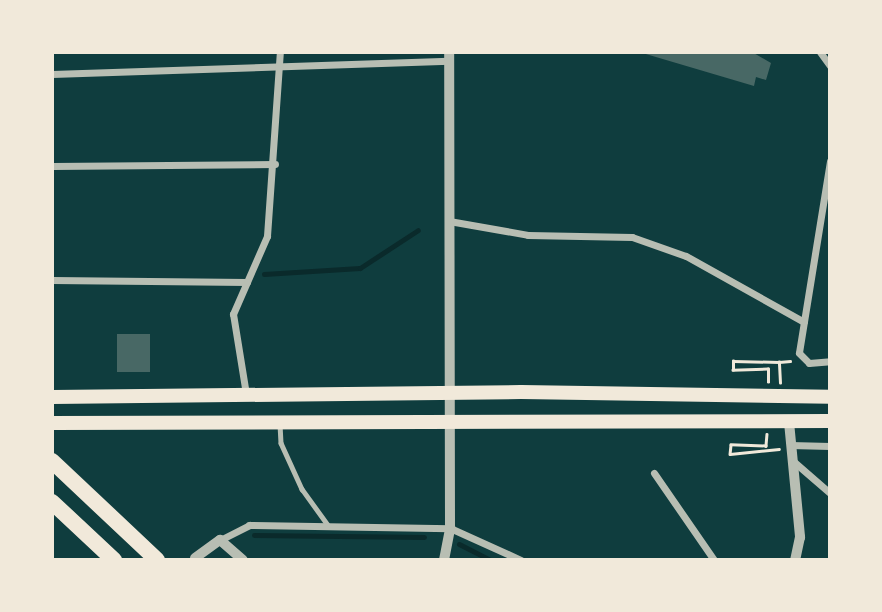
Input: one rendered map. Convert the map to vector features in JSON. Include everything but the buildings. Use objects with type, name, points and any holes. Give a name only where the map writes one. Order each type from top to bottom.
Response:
[{"type":"highway","points":[[52,397],[449,392],[830,397]]},
{"type":"highway","points":[[52,423],[830,421]]},
{"type":"highway","points":[[52,461],[157,559]]},
{"type":"highway","points":[[52,502],[114,559]]},
{"type":"street","points":[[246,394],[233,326],[235,301],[247,282],[267,236],[283,70],[280,52]]},
{"type":"street","points":[[820,52],[830,66]]},
{"type":"street","points":[[52,74],[283,70],[338,61],[449,57],[450,528],[444,559]]},
{"type":"street","points":[[830,161],[800,360],[830,361]]},
{"type":"street","points":[[52,166],[275,164]]},
{"type":"street","points":[[449,221],[528,235],[632,237],[686,256],[804,321]]},
{"type":"street","points":[[52,280],[247,282]]},
{"type":"street","points":[[789,422],[788,451],[800,537],[795,559]]},
{"type":"street","points":[[788,451],[830,446]]},
{"type":"street","points":[[788,451],[830,493]]},
{"type":"street","points":[[654,473],[714,559]]},
{"type":"street","points":[[195,558],[248,525],[328,525],[450,528],[521,559]]},
{"type":"street","points":[[220,540],[243,559]]},
{"type":"lane","points":[[280,421],[281,443],[297,478],[328,525]]},
{"type":"path","points":[[780,398],[779,362],[800,360]]},
{"type":"path","points":[[763,454],[788,451]]},
{"type":"waterway","points":[[264,274],[360,268],[418,230]]},
{"type":"waterway","points":[[254,535],[424,537]]},
{"type":"waterway","points":[[459,544],[490,560]]}]
